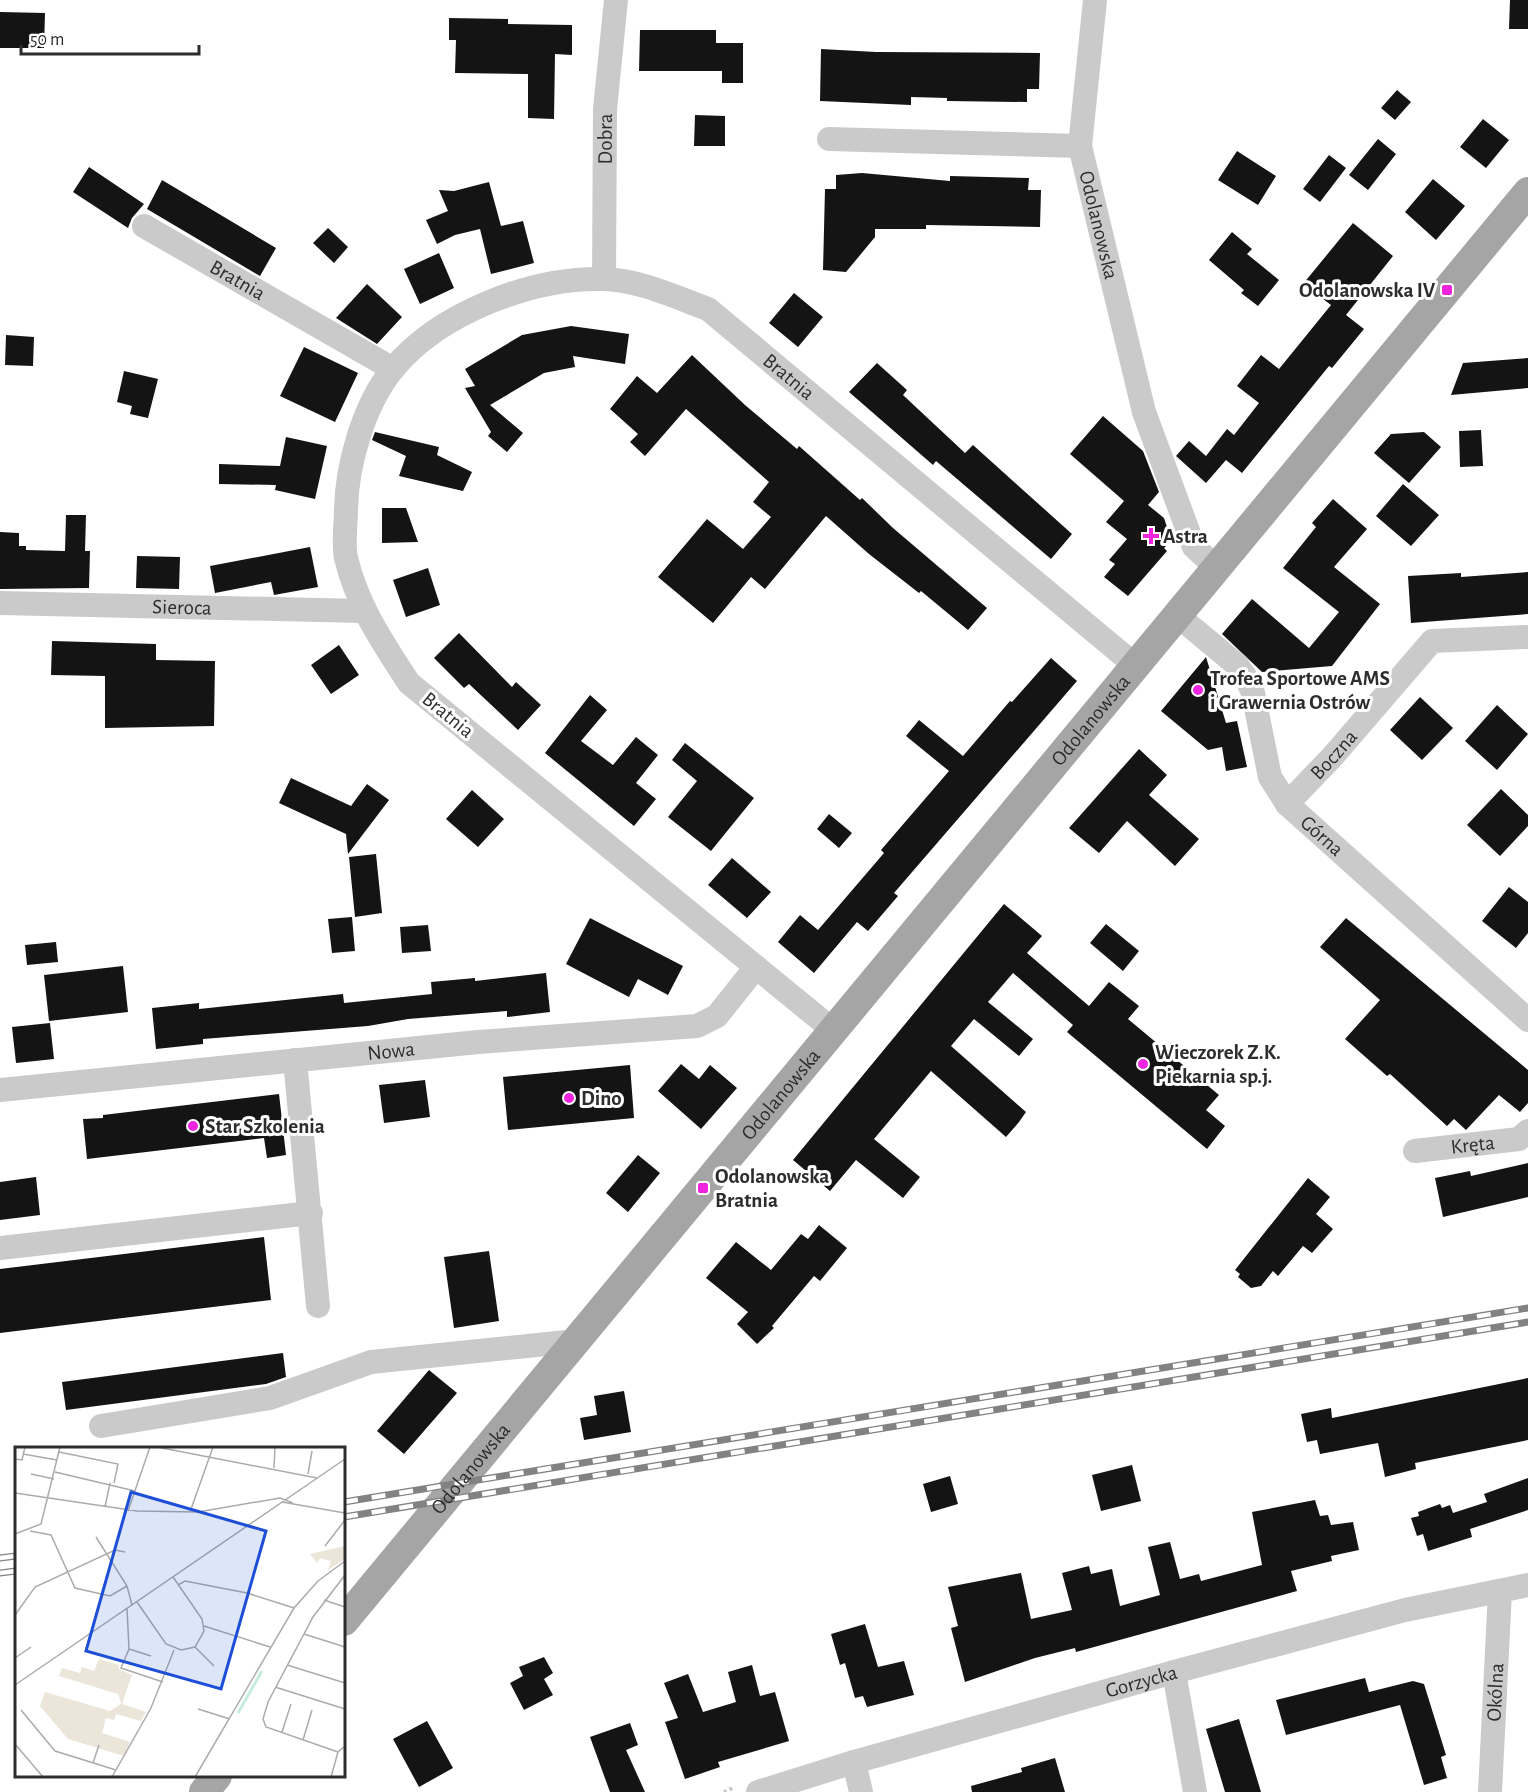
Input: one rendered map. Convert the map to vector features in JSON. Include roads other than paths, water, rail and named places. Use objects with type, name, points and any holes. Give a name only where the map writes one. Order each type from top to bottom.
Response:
[{"type":"main road","name":"Odolanowska","points":[[345,1621],[1528,192]]},
{"type":"main road","points":[[204,1792],[216,1777]]},
{"type":"street","name":"Dobra","points":[[604,279],[605,109],[616,0]]},
{"type":"street","name":"Odolanowska","points":[[1095,0],[1080,146],[1144,412],[1194,547],[1217,568]]},
{"type":"street","name":"Odolanowska","points":[[829,139],[1080,146]]},
{"type":"street","name":"Bratnia","points":[[144,226],[393,369]]},
{"type":"street","name":"Bratnia","points":[[833,1030],[409,683],[363,611],[346,556],[347,486],[362,423],[393,369],[431,334],[484,303],[534,286],[604,279],[647,287],[708,309],[1136,666]]},
{"type":"street","name":"Sieroca","points":[[0,603],[363,611]]},
{"type":"street","name":"Górna","points":[[1178,616],[1237,665],[1247,679],[1253,693],[1270,777],[1287,804],[1528,1020]]},
{"type":"street","name":"Boczna","points":[[1287,804],[1333,756],[1432,641],[1528,637]]},
{"type":"street","name":"Nowa","points":[[0,1090],[478,1042],[697,1026],[717,1016],[756,967]]},
{"type":"street","points":[[295,1060],[318,1306]]},
{"type":"street","name":"Kręta","points":[[1415,1151],[1519,1139],[1528,1131]]},
{"type":"street","points":[[0,1248],[311,1214]]},
{"type":"street","points":[[101,1426],[270,1398],[372,1362],[576,1341]]},
{"type":"street","name":"Gorzycka","points":[[758,1792],[854,1762],[1174,1672],[1405,1610],[1528,1585]]},
{"type":"street","name":"Okólna","points":[[1490,1792],[1500,1591]]},
{"type":"street","points":[[1174,1672],[1195,1792]]},
{"type":"street","points":[[854,1762],[861,1792]]},
{"type":"railway","points":[[345,1502],[1528,1308]]},
{"type":"railway","points":[[345,1517],[1528,1322]]},
{"type":"railway","points":[[0,1558],[15,1556]]},
{"type":"railway","points":[[0,1573],[15,1571]]},
{"type":"place","name":"Odolanowska IV","points":[[1447,290]]},
{"type":"place","name":"Astra","points":[[1151,536]]},
{"type":"place","name":"Trofea Sportowe AMS i Grawernia Ostrów","points":[[1198,690]]},
{"type":"place","name":"Wieczorek Z.K. Piekarnia sp.j.","points":[[1143,1064]]},
{"type":"place","name":"Dino","points":[[569,1098]]},
{"type":"place","name":"Star Szkolenia","points":[[193,1126]]},
{"type":"place","name":"Odolanowska Bratnia","points":[[703,1188]]}]
